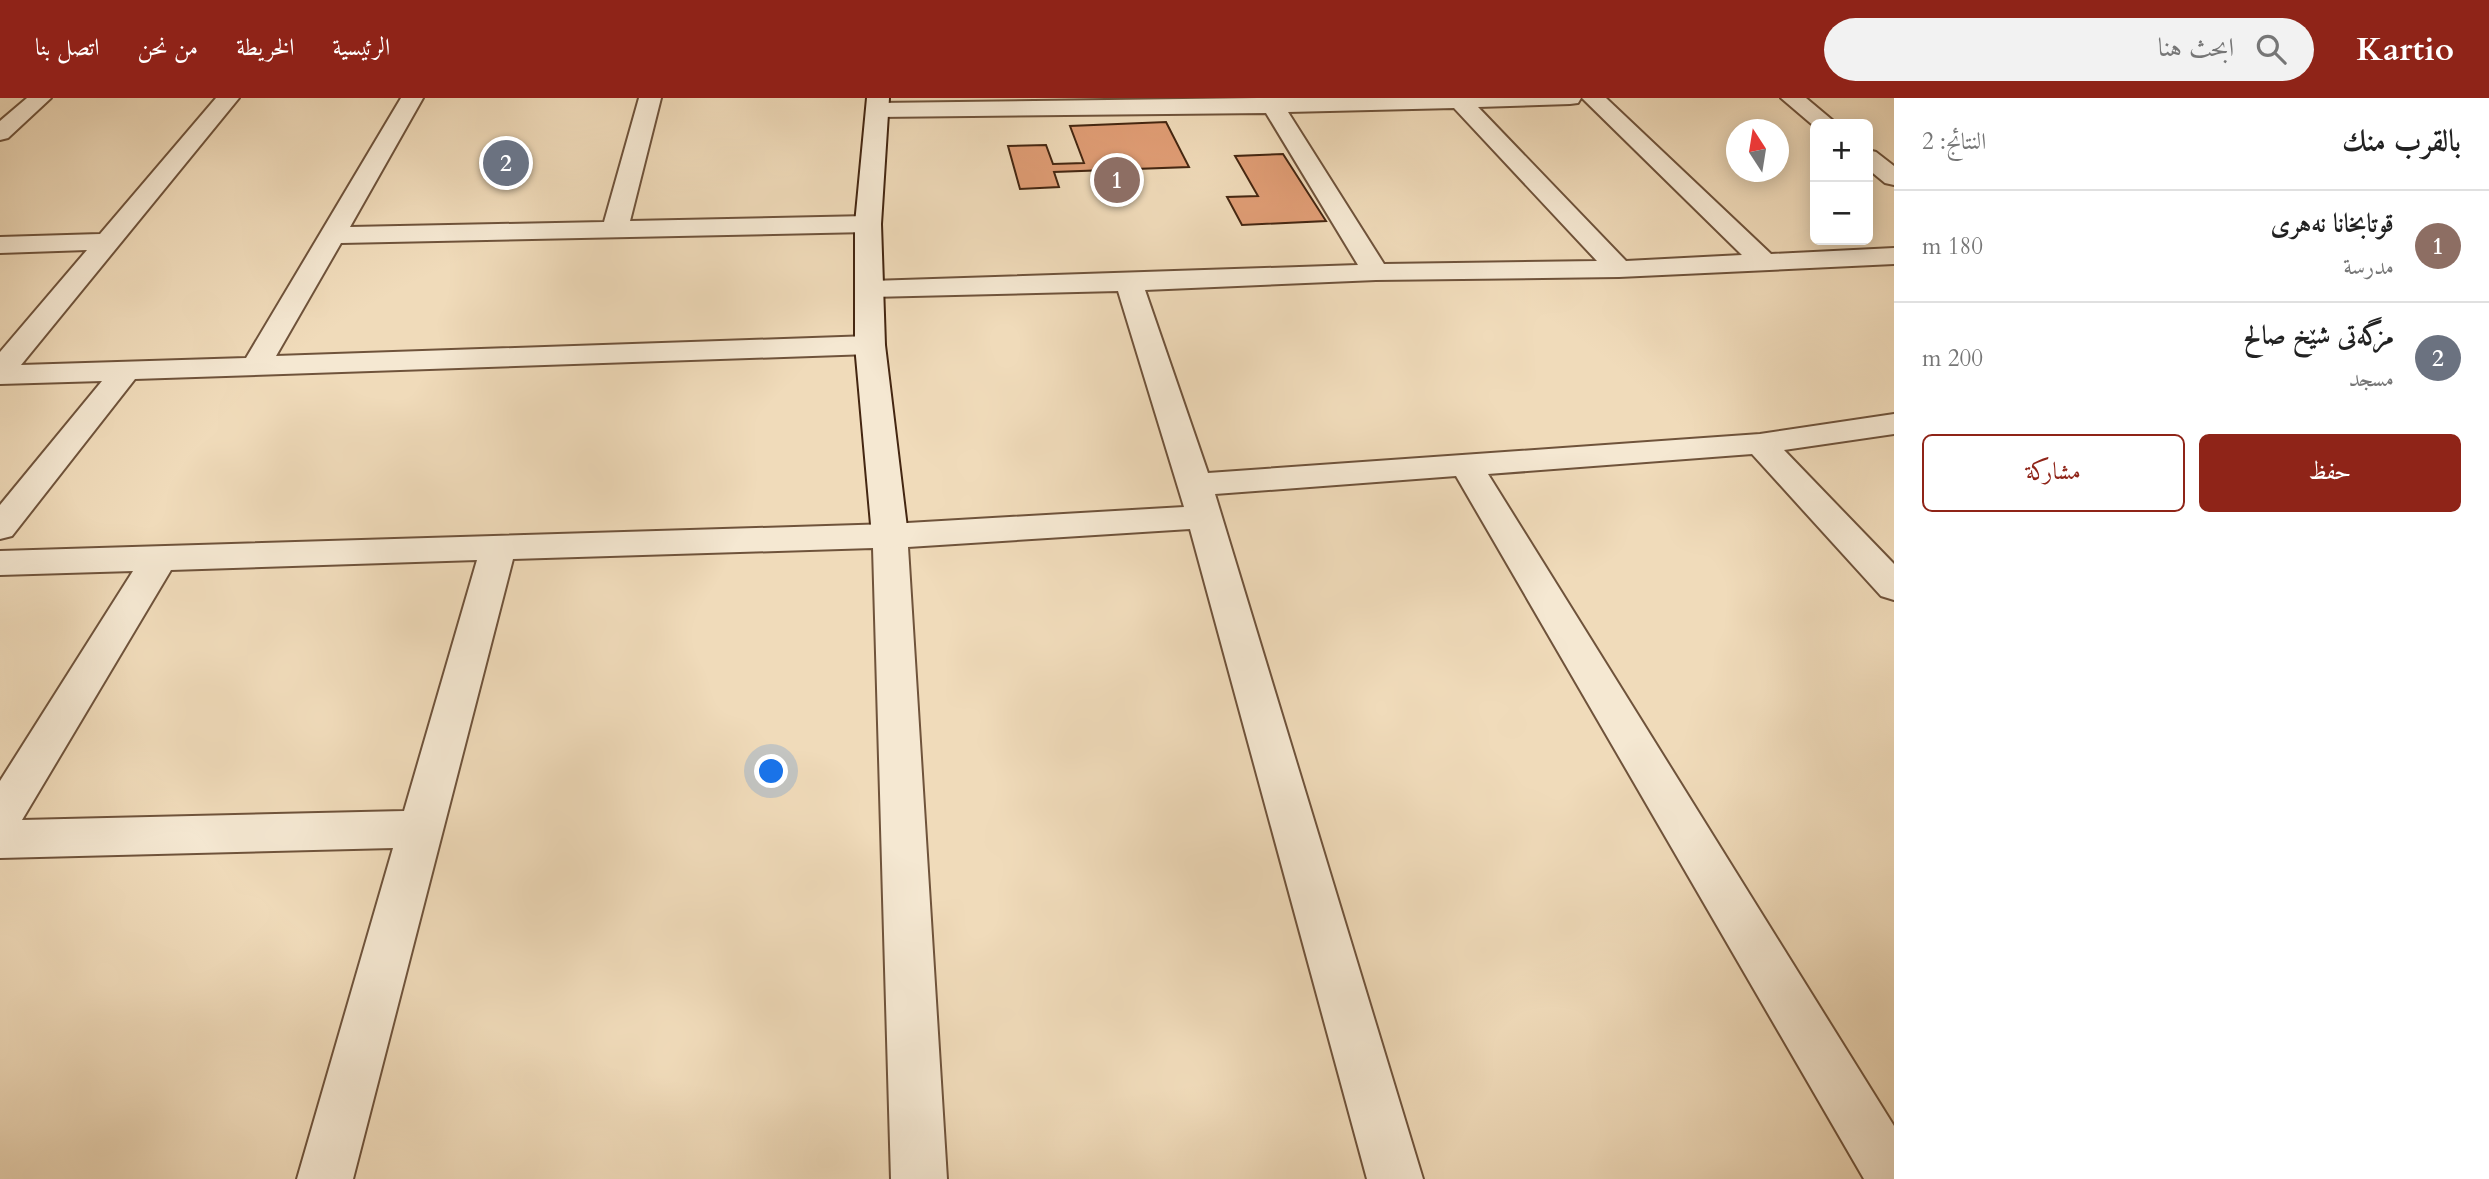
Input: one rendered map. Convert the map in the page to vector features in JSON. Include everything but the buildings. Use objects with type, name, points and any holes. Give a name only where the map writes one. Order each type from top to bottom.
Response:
[{"type":"street","points":[[13,99],[40,98]]},
{"type":"street","points":[[0,133],[40,98]]},
{"type":"street","points":[[0,373],[228,98]]},
{"type":"street","points":[[256,366],[412,98]]},
{"type":"street","points":[[615,230],[650,98]]},
{"type":"street","points":[[919,1179],[890,536],[870,345],[868,224],[878,104],[1570,98]]},
{"type":"street","points":[[1593,98],[1764,262]]},
{"type":"street","points":[[1792,98],[1819,119]]},
{"type":"street","points":[[1459,100],[1619,269]]},
{"type":"street","points":[[1270,102],[1376,272]]},
{"type":"street","points":[[1873,161],[1894,178]]},
{"type":"street","points":[[332,235],[868,224]]},
{"type":"street","points":[[0,246],[107,242]]},
{"type":"street","points":[[871,289],[1376,272],[1619,269],[1894,256]]},
{"type":"street","points":[[1129,282],[1199,501],[1395,1179]]},
{"type":"street","points":[[0,373],[870,345]]},
{"type":"street","points":[[0,528],[126,371]]},
{"type":"street","points":[[0,563],[890,536],[1199,501],[1466,465],[1760,444],[1894,424]]},
{"type":"street","points":[[1760,444],[1894,587]]},
{"type":"street","points":[[1466,465],[1894,1177]]},
{"type":"street","points":[[325,1179],[498,549]]},
{"type":"street","points":[[0,818],[159,559]]},
{"type":"street","points":[[0,839],[421,829]]},
{"type":"place","name":"مزگەتی شێخ صالح","points":[[506,163]]},
{"type":"place","name":"قوتابخانا نەهری","points":[[1117,180]]}]
